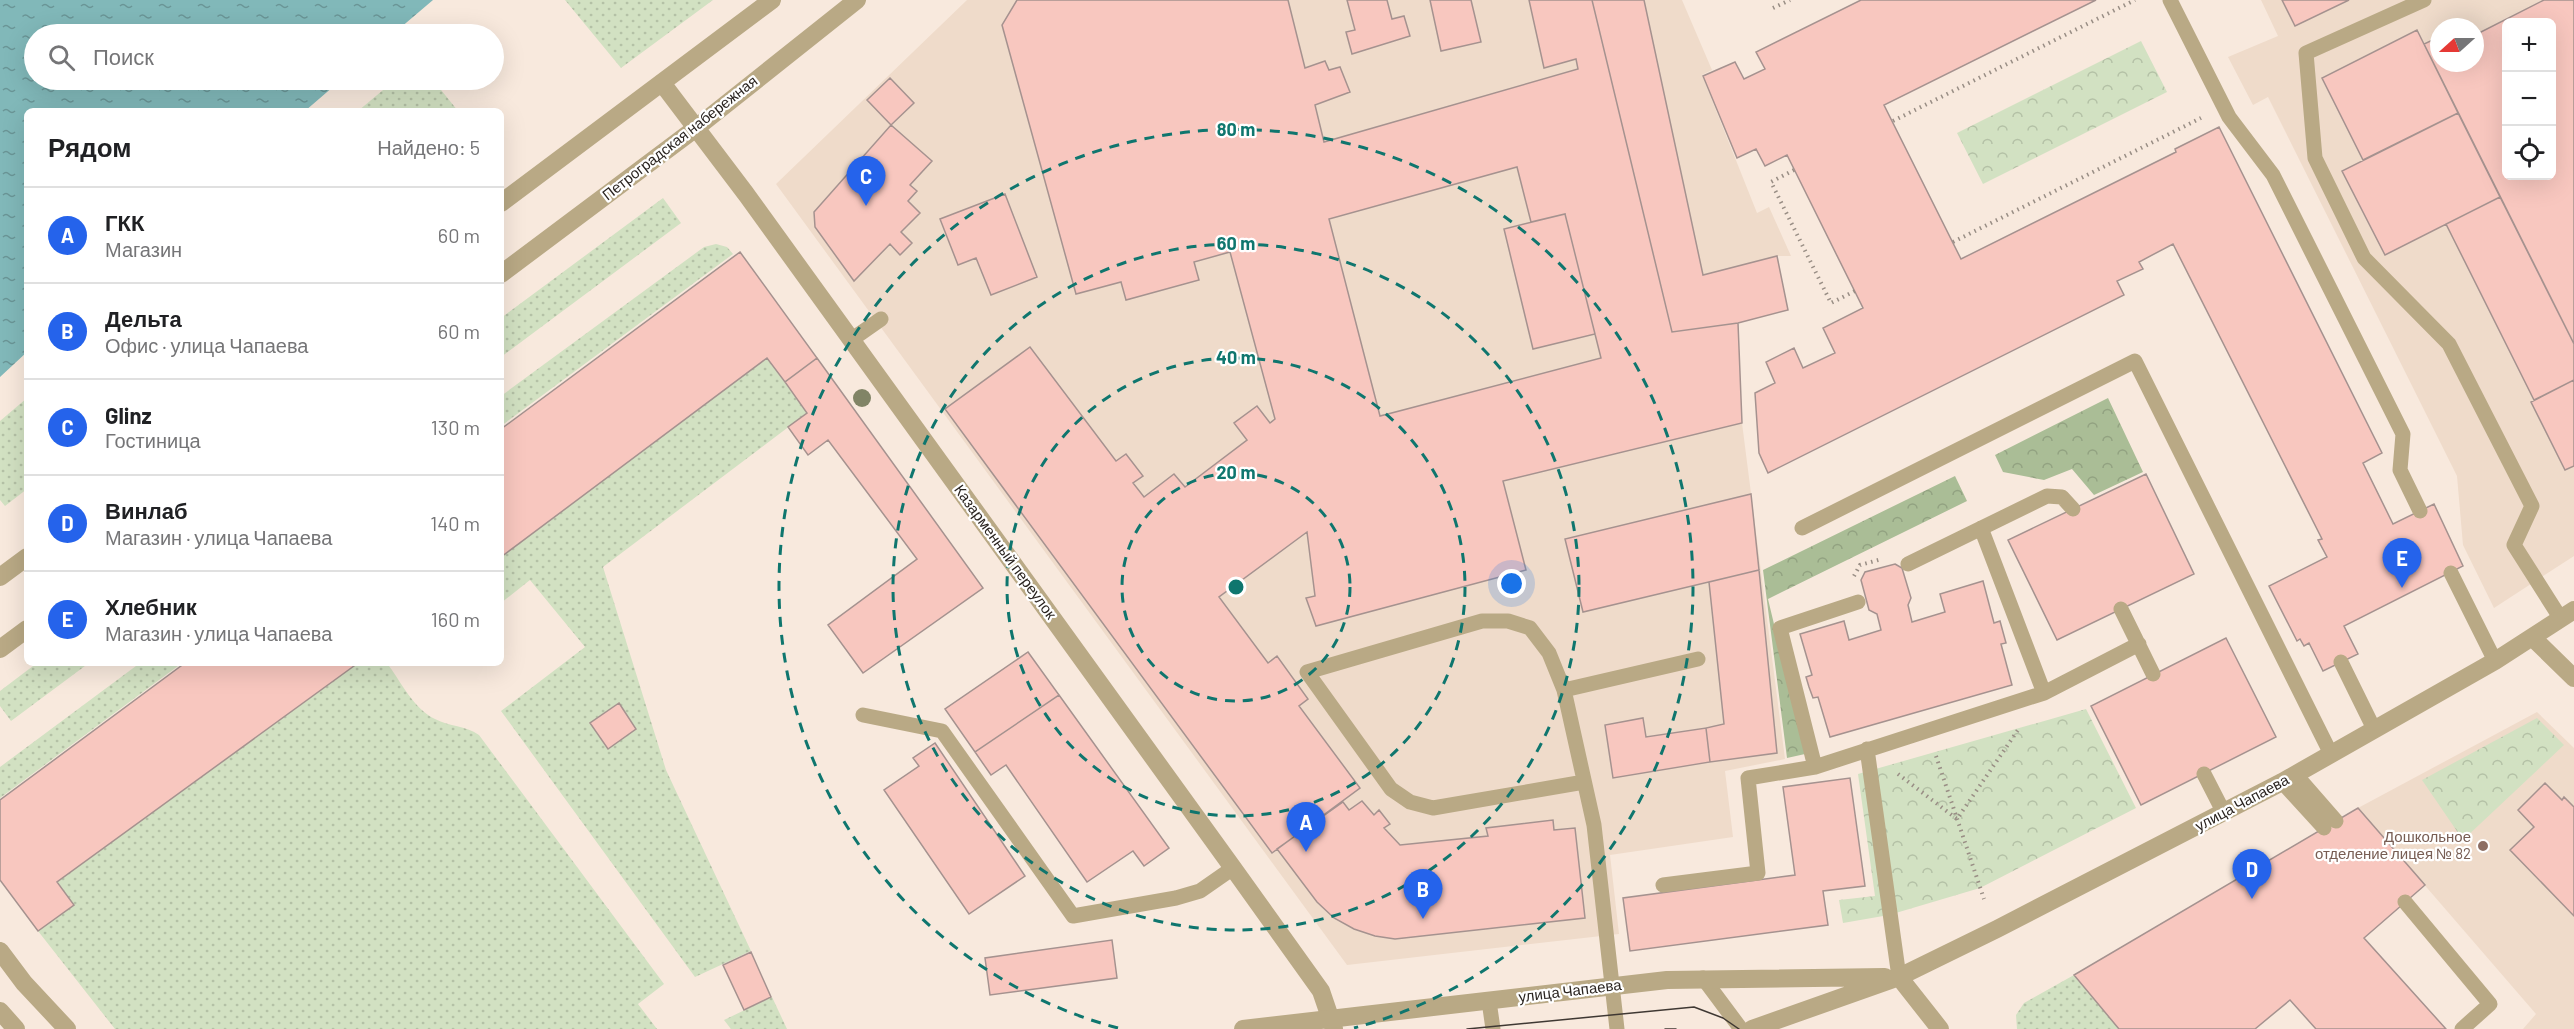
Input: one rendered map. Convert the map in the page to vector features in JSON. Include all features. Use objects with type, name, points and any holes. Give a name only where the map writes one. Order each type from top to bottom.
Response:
[{"type":"street","points":[[504,201],[772,0]]},
{"type":"street","name":"Петроградская набережная","points":[[504,272],[696,128],[857,0]]},
{"type":"street","name":"Казарменный переулок","points":[[662,83],[851,340],[1321,991],[1333,1024]]},
{"type":"street","points":[[0,577],[24,559]]},
{"type":"street","name":"улица Чапаева","points":[[1752,1029],[1899,977],[2224,813],[2495,661],[2568,614]]},
{"type":"street","points":[[0,649],[24,631]]},
{"type":"street","points":[[2533,638],[2574,678]]},
{"type":"street","points":[[0,951],[24,983],[67,1029]]},
{"type":"street","points":[[1899,977],[1940,1029]]},
{"type":"street","name":"улица Чапаева","points":[[1243,1029],[1333,1024],[1489,1001],[1703,978],[1899,977]]},
{"type":"street","points":[[0,1011],[16,1029]]},
{"type":"lane","points":[[2170,0],[2223,107],[2273,175],[2403,434],[2400,470],[2420,511]]},
{"type":"lane","points":[[2424,0],[2306,53],[2315,158],[2364,258],[2449,345],[2532,506],[2514,545],[2568,614]]},
{"type":"lane","points":[[851,340],[880,319]]},
{"type":"lane","points":[[1802,528],[2135,361],[2331,754]]},
{"type":"lane","points":[[1908,564],[2048,496],[2062,497],[2073,509]]},
{"type":"lane","points":[[1981,528],[2044,693]]},
{"type":"lane","points":[[2451,573],[2495,661]]},
{"type":"lane","points":[[1815,767],[1780,628],[1857,602]]},
{"type":"lane","points":[[2121,609],[2153,674]]},
{"type":"lane","points":[[1584,782],[1433,808],[1410,802],[1391,789],[1307,672],[1482,621],[1508,621],[1530,628],[1549,653],[1564,690],[1594,825],[1617,1029]]},
{"type":"lane","points":[[1663,885],[1758,873],[1748,778],[1815,767],[2044,693],[2139,644]]},
{"type":"lane","points":[[1564,690],[1698,659]]},
{"type":"lane","points":[[2341,662],[2374,729]]},
{"type":"lane","points":[[863,715],[942,731],[1074,916],[1176,898],[1200,891],[1233,868]]},
{"type":"lane","points":[[1867,749],[1899,977]]},
{"type":"lane","points":[[2204,774],[2224,813]]},
{"type":"lane","points":[[2289,778],[2330,825]]},
{"type":"lane","points":[[2404,902],[2490,1004],[2462,1029]]},
{"type":"lane","points":[[1703,978],[1741,1029]]},
{"type":"lane","points":[[1489,1001],[1493,1029]]},
{"type":"path","points":[[1773,8],[1790,0]]},
{"type":"path","points":[[1893,121],[2134,0]]},
{"type":"path","points":[[1953,242],[2223,107]]},
{"type":"path","points":[[1794,170],[1771,182],[1831,303],[1855,291]]},
{"type":"path","points":[[1857,602],[1852,581],[1860,565],[1894,556],[1908,564]]},
{"type":"path","points":[[1957,819],[2044,693]]},
{"type":"path","points":[[1926,730],[1984,899]]},
{"type":"path","points":[[1867,749],[1957,819]]},
{"type":"shaded area","points":[[967,0],[1682,0],[1712,70],[1702,75],[1757,213],[1769,207],[1791,256],[1777,256],[1788,310],[1738,323],[1742,423],[1785,759],[1725,771],[1733,837],[1610,855],[1619,934],[1347,965],[776,184]]},
{"type":"shaded area","points":[[2261,0],[2574,0],[2574,556],[2494,608],[2463,545],[2457,476],[2268,97],[2253,105],[2228,57],[2278,36]]},
{"type":"shaded area","name":"Дошкольное отделение лицея № 82","points":[[2537,712],[2574,748],[2574,1029],[2523,1029],[2536,1014],[2358,808]]},
{"type":"green space","points":[[565,0],[713,0],[621,68]]},
{"type":"green space","points":[[2141,41],[2167,92],[1983,184],[1957,133]]},
{"type":"green space","points":[[383,90],[441,90],[456,108],[362,108]]},
{"type":"green space","points":[[663,198],[681,223],[504,355],[504,316]]},
{"type":"green space","points":[[716,244],[727,247],[733,254],[504,424],[504,394],[704,247]]},
{"type":"green space","points":[[767,358],[807,413],[603,567],[666,770],[751,951],[695,977],[501,711],[585,647],[530,580],[504,601],[504,555]],"holes":[[[619,703],[636,729],[608,748],[590,723]]]},
{"type":"green space","points":[[2108,398],[2143,472],[2094,495],[2072,469],[2044,480],[2003,472],[1995,455]]},
{"type":"green space","points":[[24,401],[24,491],[5,506],[0,500],[0,421]]},
{"type":"green space","points":[[1955,476],[1967,501],[1768,599],[1805,754],[1787,758],[1763,570]]},
{"type":"green space","points":[[33,666],[85,666],[11,721],[0,706],[0,691]]},
{"type":"green space","points":[[136,666],[178,666],[0,798],[0,767]]},
{"type":"green space","points":[[354,666],[389,666],[414,702],[427,715],[479,735],[664,984],[638,1004],[657,1029],[115,1029],[38,931],[73,905],[57,882]]},
{"type":"green space","points":[[2086,709],[2136,808],[1980,888],[1889,915],[1843,923],[1839,900],[1875,896],[1858,774]]},
{"type":"green space","points":[[2537,718],[2564,745],[2463,840],[2422,780]]},
{"type":"green space","points":[[2074,975],[2119,1029],[2017,1029],[2016,1015],[2024,1003]]},
{"type":"green space","points":[[772,997],[787,1029],[731,1029],[724,1020]]},
{"type":"water","points":[[0,0],[433,0],[405,24],[24,24],[24,90],[329,90],[308,108],[24,108],[24,355],[0,377]]},
{"type":"building","points":[[1017,0],[1288,0],[1305,68],[1325,61],[1329,70],[1340,67],[1350,92],[1315,105],[1324,142],[1578,69],[1576,59],[1544,68],[1529,0],[1592,0],[1672,332],[1738,323],[1742,423],[1503,481],[1526,570],[1316,626],[1306,598],[1315,596],[1307,532],[1219,597],[1268,663],[1277,656],[1308,699],[1299,706],[1360,788],[1272,853],[945,409],[1030,347],[1116,461],[1126,454],[1143,476],[1133,483],[1144,497],[1174,474],[1185,487],[1247,440],[1234,423],[1257,406],[1270,423],[1275,419],[1230,252],[1194,262],[1199,280],[1126,300],[1121,282],[1076,294],[1002,25]],"holes":[[[1517,167],[1531,222],[1565,214],[1601,358],[1380,416],[1329,219]]]},
{"type":"building","points":[[1347,0],[1387,0],[1392,19],[1404,16],[1410,36],[1352,54],[1346,32],[1355,30]]},
{"type":"building","points":[[1430,0],[1471,0],[1481,42],[1441,51]]},
{"type":"building","points":[[1592,0],[1644,0],[1703,275],[1777,256],[1788,310],[1738,323],[1672,332]]},
{"type":"building","points":[[1861,0],[2096,0],[1884,105],[1961,259],[2176,152],[2175,149],[2219,127],[2382,453],[2363,463],[2393,524],[2434,504],[2463,566],[2344,626],[2358,654],[2323,671],[2309,643],[2304,646],[2300,639],[2297,641],[2269,586],[2327,557],[2318,540],[2322,539],[2173,244],[2139,262],[2143,269],[2117,281],[2124,295],[1768,473],[1759,453],[1755,393],[1775,383],[1766,362],[1794,348],[1803,368],[1835,353],[1823,328],[1863,308],[1787,155],[1765,166],[1756,149],[1737,158],[1703,76],[1735,62],[1744,79],[1765,69],[1756,52]]},
{"type":"building","points":[[2282,0],[2349,0],[2295,26]]},
{"type":"building","points":[[2544,0],[2574,0],[2574,344],[2438,72],[2484,72],[2484,30],[2502,21],[2502,180],[2556,180],[2556,18],[2509,18]]},
{"type":"building","points":[[2417,30],[2430,56],[2430,72],[2438,72],[2458,113],[2363,160],[2322,78]]},
{"type":"building","points":[[2430,41],[2430,56],[2424,44]]},
{"type":"building","points":[[890,78],[914,103],[891,125],[867,100]]},
{"type":"building","points":[[2458,113],[2500,197],[2385,255],[2342,171]]},
{"type":"building","points":[[891,125],[932,161],[910,185],[917,191],[908,201],[920,213],[901,232],[912,243],[900,255],[890,244],[854,281],[815,227],[814,212]]},
{"type":"building","points":[[1005,194],[1037,277],[991,295],[976,258],[958,265],[940,219]]},
{"type":"building","points":[[2500,197],[2574,344],[2574,380],[2534,400],[2446,224]]},
{"type":"building","points":[[1565,214],[1595,334],[1533,349],[1504,229]]},
{"type":"building","points":[[740,252],[817,358],[785,382],[767,358],[504,555],[504,427]]},
{"type":"building","points":[[817,358],[983,588],[863,673],[828,625],[917,559],[828,440],[808,455],[788,427],[807,413],[785,382]]},
{"type":"building","points":[[2574,380],[2574,466],[2565,470],[2531,402]]},
{"type":"building","points":[[2146,474],[2194,574],[2057,640],[2008,540]]},
{"type":"building","points":[[1751,494],[1759,570],[1583,612],[1565,539]]},
{"type":"building","points":[[1895,564],[1902,568],[1911,598],[1908,605],[1912,622],[1945,612],[1940,594],[1983,581],[1994,623],[2000,621],[2006,643],[2001,644],[2012,685],[1830,737],[1818,697],[1813,698],[1806,677],[1812,675],[1800,634],[1844,621],[1849,640],[1881,630],[1877,614],[1869,610],[1861,580],[1865,572]]},
{"type":"building","points":[[1759,570],[1777,753],[1710,762],[1706,728],[1724,724],[1709,582]]},
{"type":"building","points":[[2226,638],[2276,737],[2141,805],[2091,706]]},
{"type":"building","points":[[1028,652],[1059,695],[975,752],[945,709]]},
{"type":"building","points":[[181,666],[354,666],[57,882],[74,905],[38,931],[0,880],[0,800]]},
{"type":"building","points":[[1059,695],[1169,848],[1144,866],[1133,851],[1087,882],[1006,765],[991,775],[975,752]]},
{"type":"building","points":[[619,703],[636,729],[608,749],[590,723]]},
{"type":"building","points":[[1643,718],[1646,737],[1706,728],[1710,762],[1613,778],[1605,725]]},
{"type":"building","points":[[935,743],[1025,876],[969,914],[884,790],[919,766],[913,758]]},
{"type":"building","points":[[1850,778],[1865,886],[1823,891],[1828,925],[1630,951],[1623,898],[1795,875],[1783,787]]},
{"type":"building","points":[[2545,783],[2562,800],[2564,797],[2574,807],[2574,916],[2510,850],[2534,827],[2518,810]]},
{"type":"building","points":[[1362,801],[1374,815],[1379,810],[1390,824],[1384,828],[1400,845],[1488,836],[1486,828],[1553,820],[1554,830],[1575,828],[1585,918],[1395,939],[1375,936],[1354,929],[1334,918],[1317,902],[1277,849],[1343,802],[1349,810]]},
{"type":"building","points":[[2358,808],[2425,885],[2364,938],[2446,1029],[2316,1029],[2290,1000],[2255,1029],[2119,1029],[2074,975]]},
{"type":"building","points":[[1112,940],[1117,978],[990,995],[985,958]]},
{"type":"building","points":[[751,952],[771,997],[744,1010],[723,965]]},
{"type":"tram line","points":[[1467,1029],[1694,1007],[1723,1018],[1739,1029]]},
{"type":"tram line","points":[[1665,1029],[1676,1029]]},
{"type":"place","name":"Glinz","points":[[866,206]]},
{"type":"place","name":"Хлебник","points":[[2402,588]]},
{"type":"place","name":"Дошкольное отделение лицея № 82","points":[[2483,846]]},
{"type":"place","name":"ГКК","points":[[1306,852]]},
{"type":"place","name":"Винлаб","points":[[2252,899]]},
{"type":"place","name":"Дельта","points":[[1423,919]]}]
